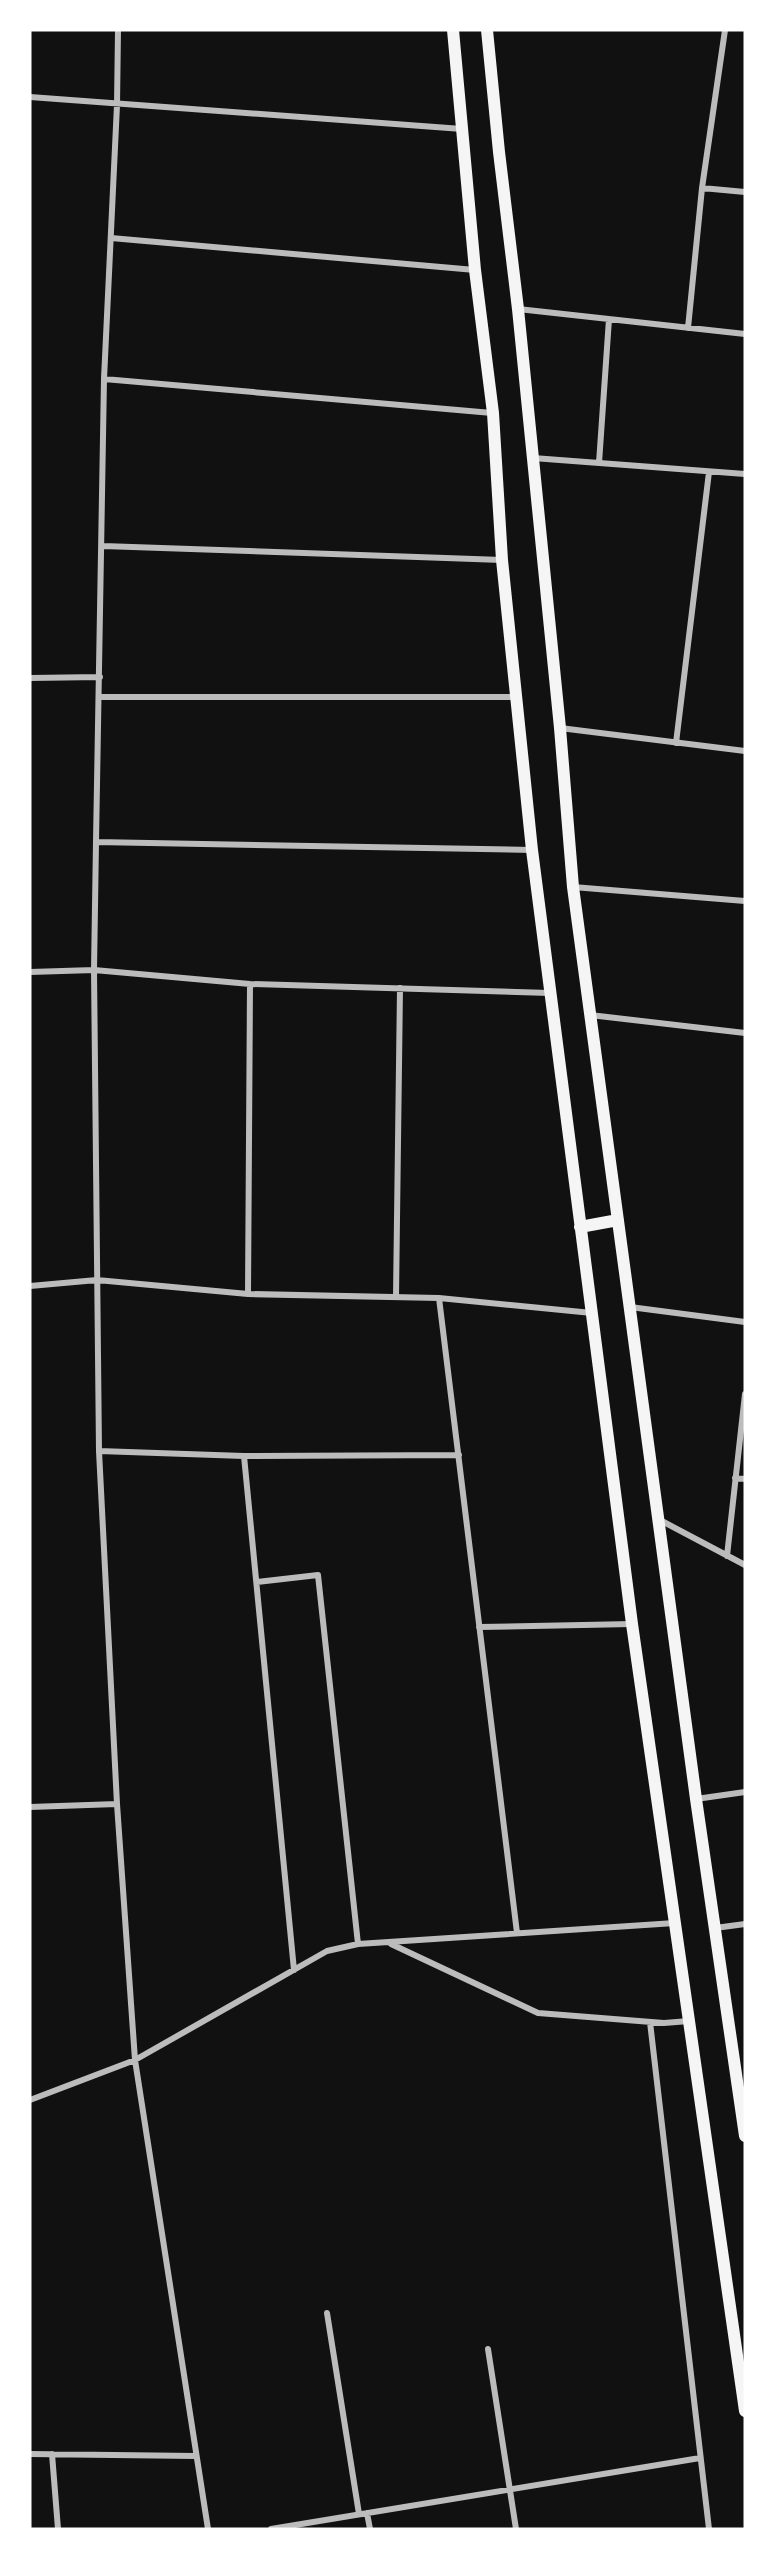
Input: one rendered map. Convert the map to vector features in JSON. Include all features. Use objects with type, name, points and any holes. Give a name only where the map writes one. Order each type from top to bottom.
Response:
[{"type":"main road","points":[[453,30],[476,270],[493,413],[502,560],[532,850],[632,1624],[675,1923],[740,2337],[745,2410]]},
{"type":"main road","points":[[487,30],[533,458],[573,887],[696,1799],[745,2136]]},
{"type":"main road","points":[[580,1227],[618,1220]]},
{"type":"street","points":[[118,30],[117,105],[104,379],[103,546],[94,970],[99,1450],[117,1804],[135,2060],[208,2529]]},
{"type":"street","points":[[688,328],[702,188],[725,30]]},
{"type":"street","points":[[30,97],[462,129]]},
{"type":"street","points":[[702,188],[745,192]]},
{"type":"street","points":[[111,238],[476,270]]},
{"type":"street","points":[[518,309],[745,334]]},
{"type":"street","points":[[599,463],[609,319]]},
{"type":"street","points":[[104,379],[493,413]]},
{"type":"street","points":[[533,458],[745,474]]},
{"type":"street","points":[[676,743],[709,472]]},
{"type":"street","points":[[103,546],[502,560]]},
{"type":"street","points":[[30,678],[100,677]]},
{"type":"street","points":[[100,698],[517,697]]},
{"type":"street","points":[[560,729],[745,751]]},
{"type":"street","points":[[96,842],[532,850]]},
{"type":"street","points":[[573,887],[745,901]]},
{"type":"street","points":[[30,972],[94,970],[250,984],[550,993]]},
{"type":"street","points":[[248,1294],[250,984]]},
{"type":"street","points":[[396,1297],[400,988]]},
{"type":"street","points":[[590,1015],[745,1033]]},
{"type":"street","points":[[30,1286],[97,1280],[248,1294],[439,1298],[592,1313]]},
{"type":"street","points":[[439,1298],[517,1933]]},
{"type":"street","points":[[629,1307],[745,1322]]},
{"type":"street","points":[[727,1556],[745,1394]]},
{"type":"street","points":[[99,1450],[244,1456],[459,1455]]},
{"type":"street","points":[[244,1456],[294,1970]]},
{"type":"street","points":[[735,1478],[745,1479]]},
{"type":"street","points":[[658,1519],[745,1565]]},
{"type":"street","points":[[257,1582],[318,1575],[358,1944]]},
{"type":"street","points":[[480,1627],[632,1624]]},
{"type":"street","points":[[696,1799],[745,1792]]},
{"type":"street","points":[[30,1807],[117,1804]]},
{"type":"street","points":[[30,2100],[135,2060],[327,1951],[358,1944],[390,1944],[675,1923]]},
{"type":"street","points":[[715,1928],[745,1924]]},
{"type":"street","points":[[390,1944],[538,2013],[650,2022],[690,2021]]},
{"type":"street","points":[[650,2022],[709,2529]]},
{"type":"street","points":[[327,2313],[359,2514]]},
{"type":"street","points":[[488,2349],[516,2529]]},
{"type":"street","points":[[30,2454],[196,2456]]},
{"type":"street","points":[[52,2454],[58,2529]]},
{"type":"street","points":[[271,2529],[700,2458]]},
{"type":"street","points":[[367,2513],[370,2529]]}]
